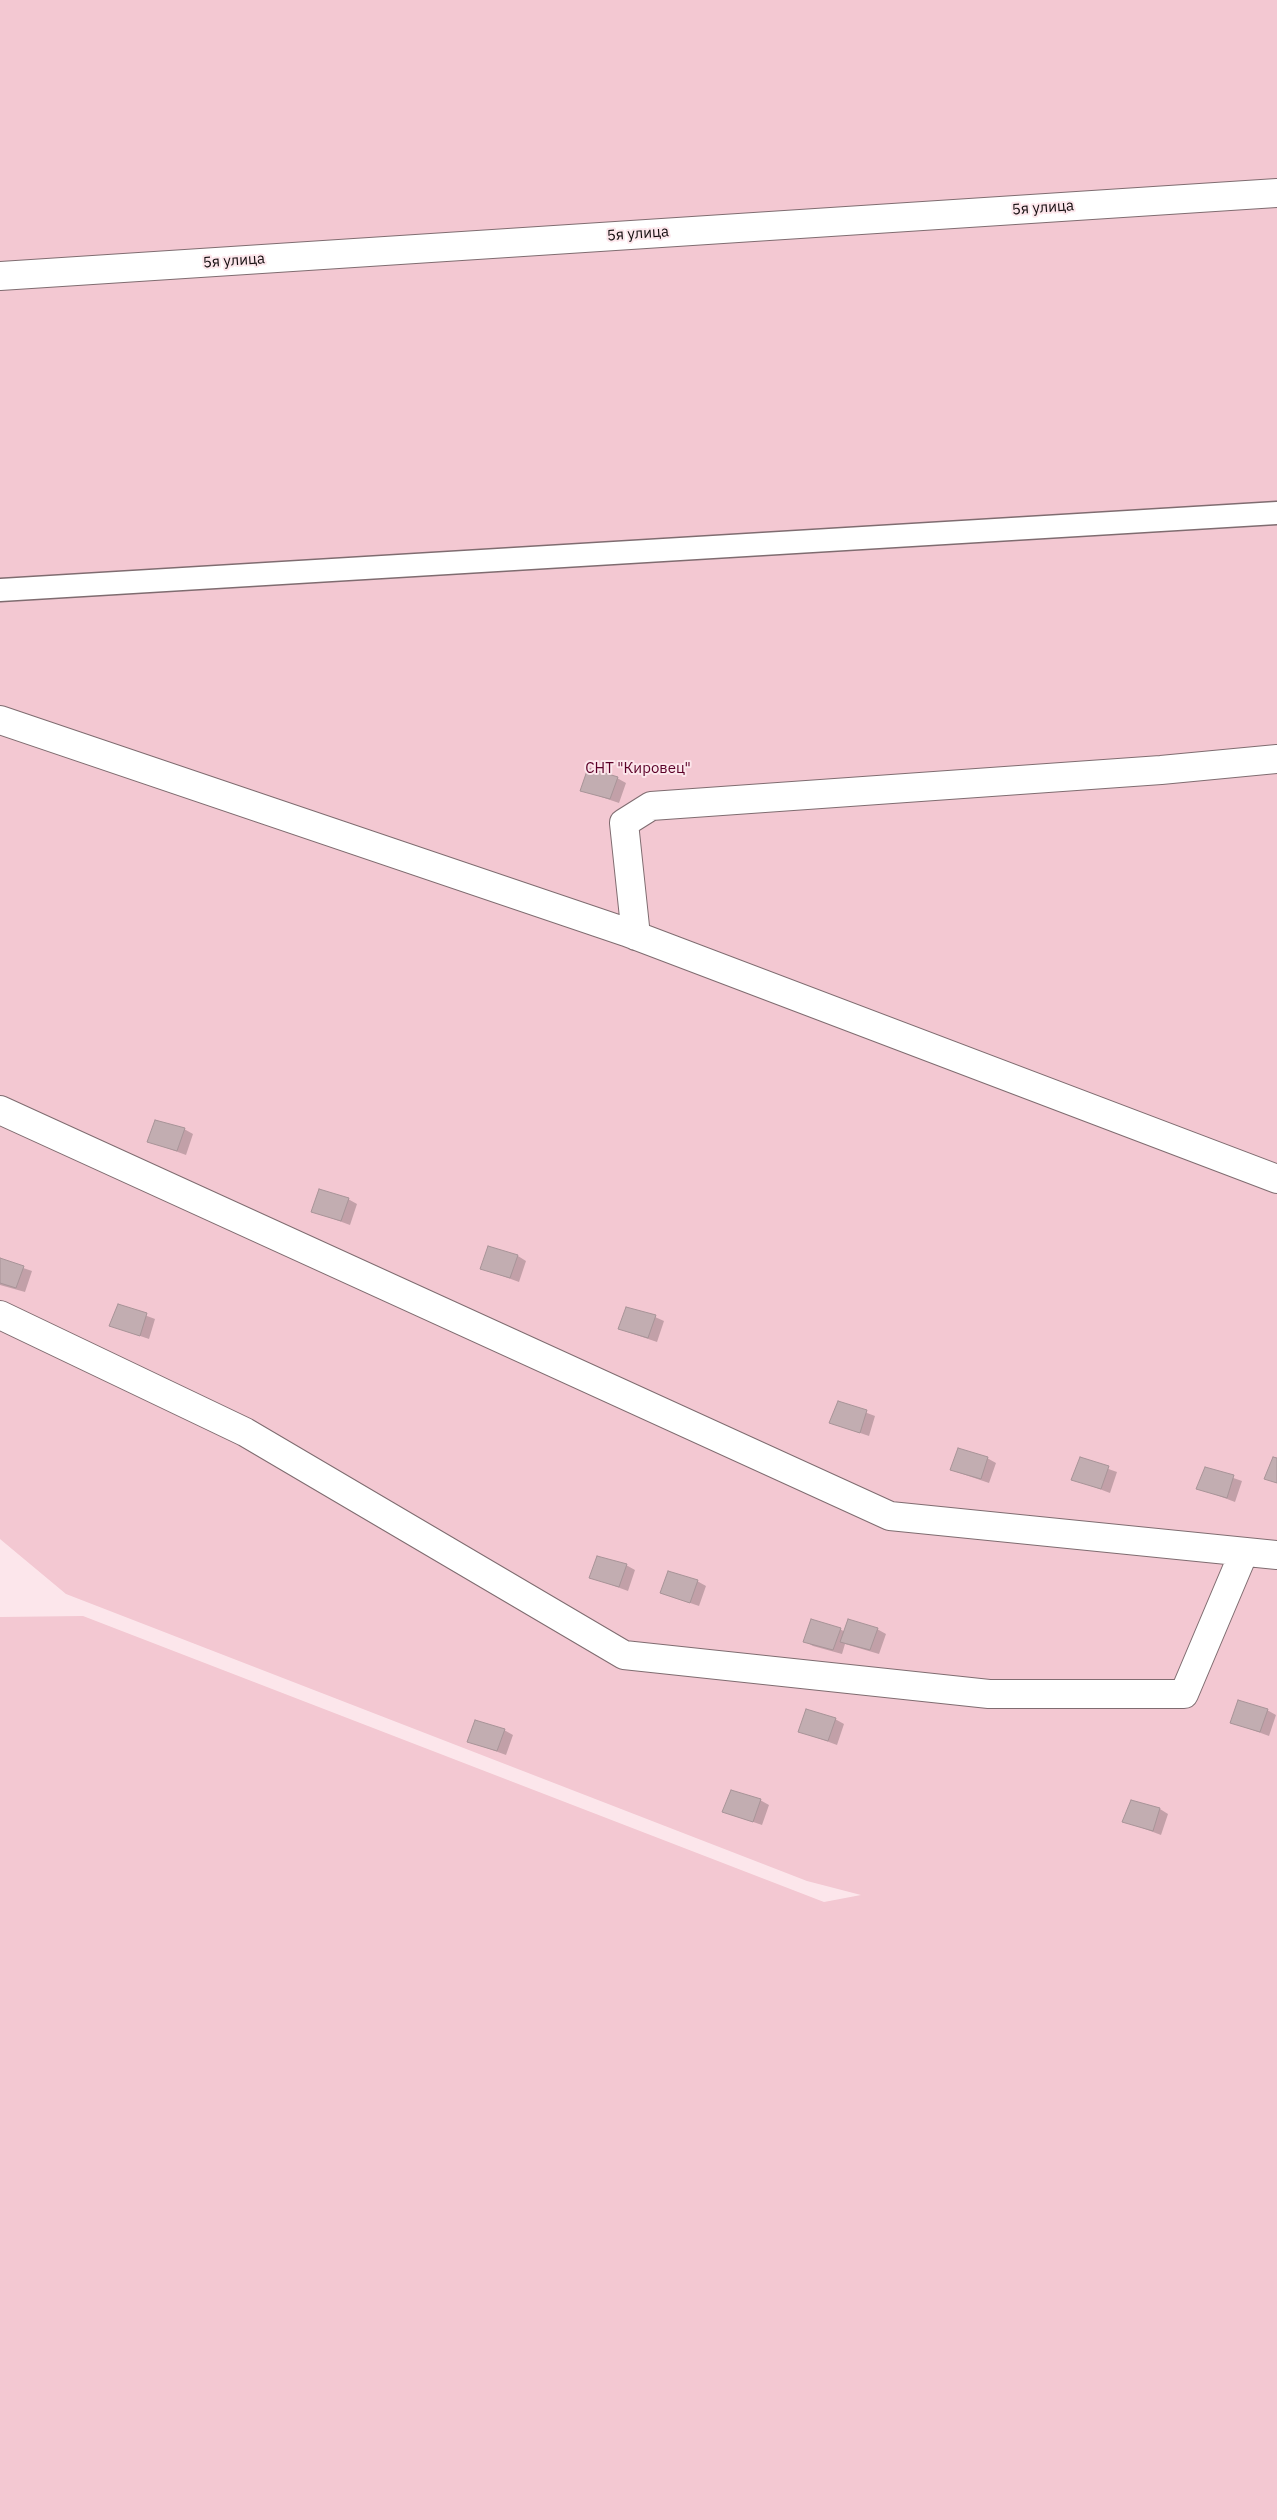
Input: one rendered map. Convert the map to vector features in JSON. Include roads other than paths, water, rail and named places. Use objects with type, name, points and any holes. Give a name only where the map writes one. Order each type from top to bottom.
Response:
[{"type":"street","name":"5я улица","points":[[0,276],[1277,193]]},
{"type":"street","points":[[0,720],[636,936],[1277,1179]]},
{"type":"street","points":[[636,936],[624,823],[651,806],[1161,770],[1277,759]]},
{"type":"street","points":[[0,1110],[890,1516],[1277,1555]]},
{"type":"street","points":[[0,1315],[245,1432],[624,1655],[989,1694],[1184,1694],[1244,1552]]},
{"type":"lane","points":[[0,590],[1277,513]]},
{"type":"park label","name":"СНТ \"Кировец\"","points":[[638,769]]}]
